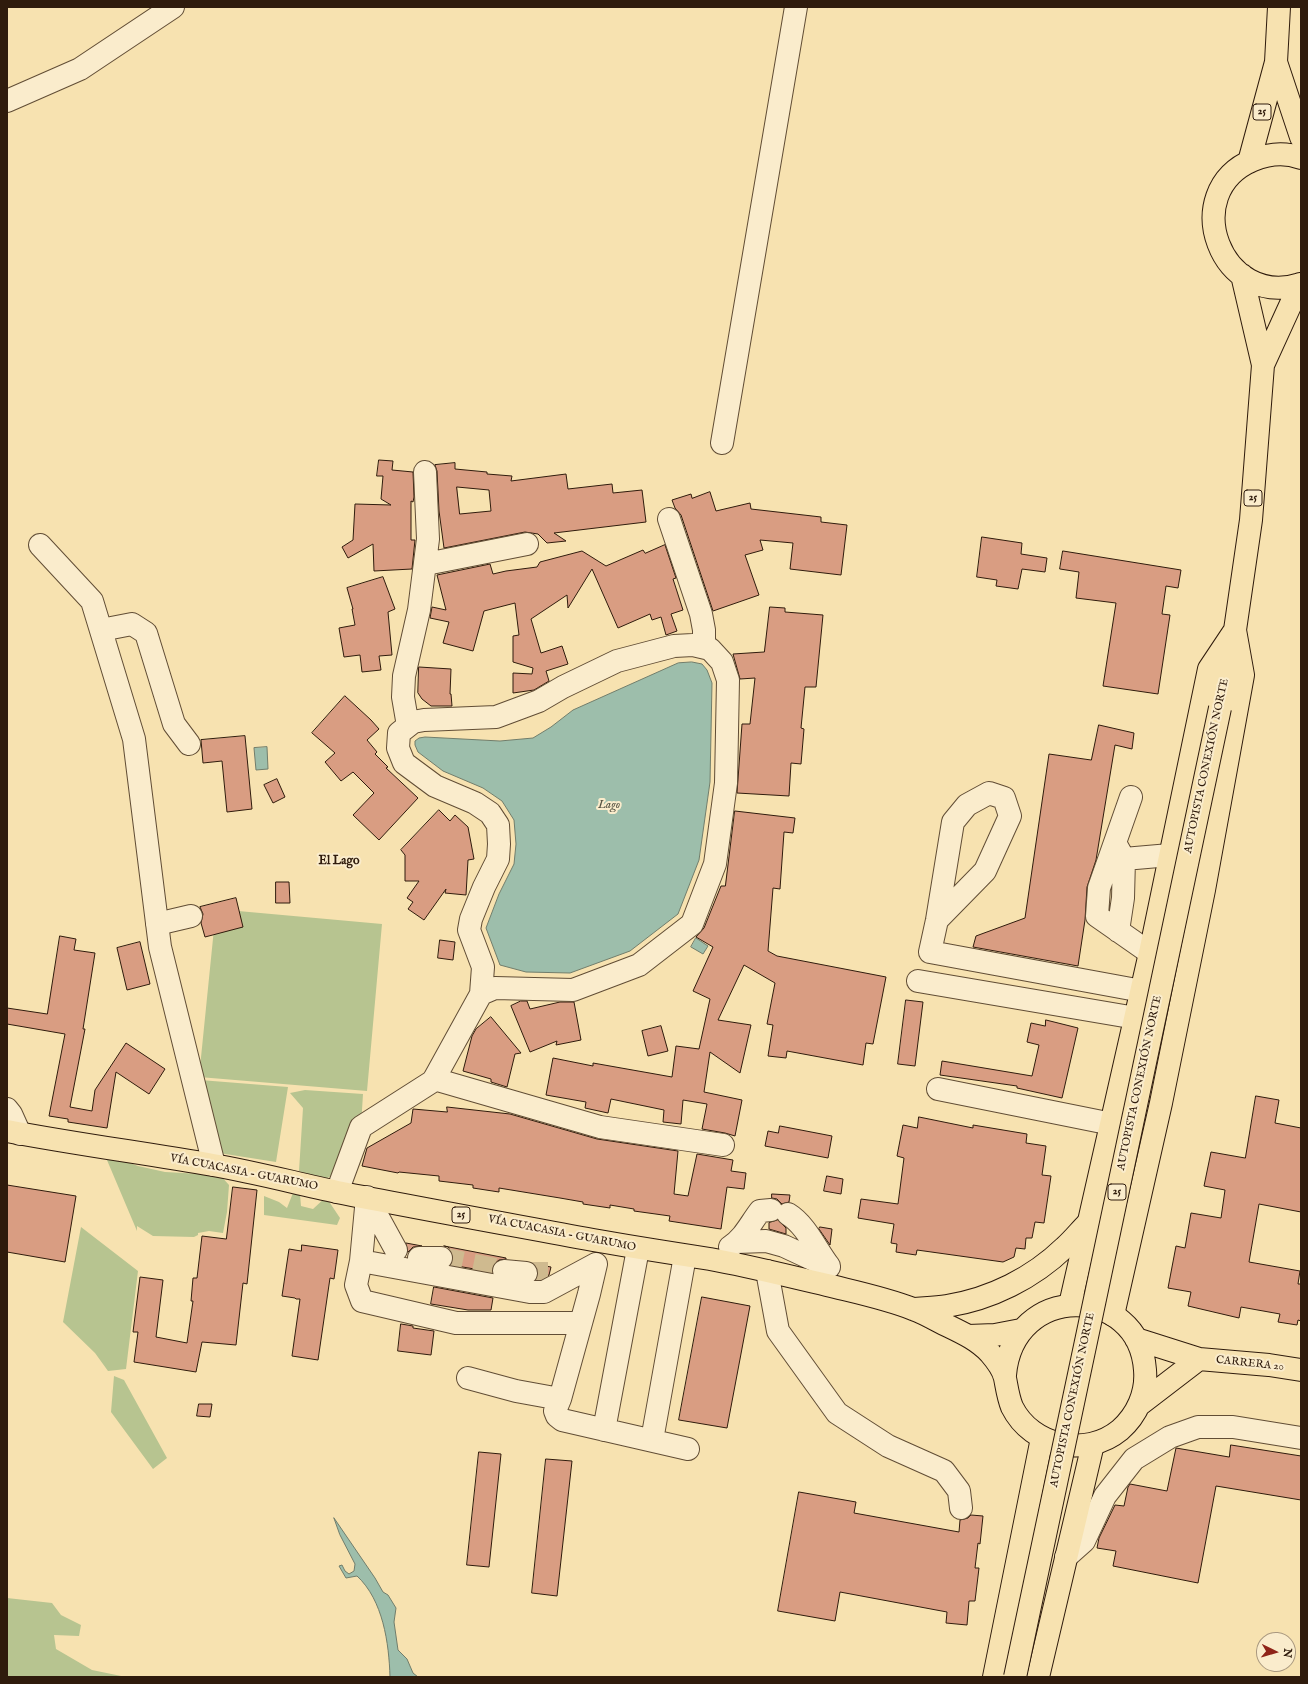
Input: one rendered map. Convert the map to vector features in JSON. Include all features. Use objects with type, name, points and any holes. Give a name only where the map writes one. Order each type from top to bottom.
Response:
[{"type":"main road","name":"25","points":[[1249,162],[1276,62],[1279,7]]},
{"type":"main road","name":"25","points":[[1276,62],[1301,137]]},
{"type":"main road","points":[[1300,284],[1290,287],[1270,287],[1242,275],[1225,258],[1219,247],[1215,235],[1214,210],[1222,187],[1238,169],[1249,162],[1268,155],[1289,155],[1301,158]]},
{"type":"main road","name":"25","points":[[1235,630],[1251,520],[1263,365],[1242,275]]},
{"type":"main road","name":"25","points":[[1263,365],[1300,284]]},
{"type":"main road","points":[[1070,1305],[1142,991],[1209,668],[1235,630]]},
{"type":"main road","points":[[1113,1315],[1164,1088],[1204,890],[1243,675],[1235,630]]},
{"type":"main road","name":"AUTOPISTA CONEXIÓN NORTE","points":[[1015,1677],[1235,630]]},
{"type":"main road","name":"VÍA CUACASIA - GUARUMO","points":[[14,1133],[214,1165],[367,1198],[767,1271],[913,1309],[968,1336],[989,1352],[1005,1375]]},
{"type":"main road","points":[[913,1309],[947,1306],[980,1299],[1011,1286],[1045,1265],[1065,1247],[1088,1222]]},
{"type":"main road","name":"25","points":[[1070,1305],[1085,1305],[1113,1315],[1129,1330],[1141,1349],[1146,1371],[1145,1383],[1139,1404],[1125,1425],[1105,1440],[1093,1444],[1076,1446],[1064,1445],[1042,1438],[1019,1418],[1011,1405],[1006,1390],[1005,1375],[1009,1351],[1021,1330],[1038,1315],[1048,1310],[1070,1305]]},
{"type":"main road","name":"VÍA CUACASIA - GUARUMO","points":[[968,1336],[995,1335],[1021,1330]]},
{"type":"main road","name":"CARRERA 20","points":[[1136,1339],[1199,1359],[1243,1362],[1301,1370]]},
{"type":"main road","name":"25","points":[[1139,1404],[1199,1359]]},
{"type":"main road","points":[[994,1677],[1042,1438]]},
{"type":"main road","points":[[1038,1677],[1093,1444]]},
{"type":"street","points":[[7,101],[80,69],[173,7]]},
{"type":"street","points":[[722,443],[796,7]]},
{"type":"street","points":[[408,726],[403,697],[404,676],[419,610],[428,539],[425,472]]},
{"type":"street","points":[[669,518],[701,614],[704,630],[704,647]]},
{"type":"street","points":[[426,564],[527,544]]},
{"type":"street","points":[[40,545],[92,601],[134,739],[160,947],[214,1165]]},
{"type":"street","points":[[101,630],[132,624],[146,632],[174,724],[189,744]]},
{"type":"street","points":[[337,1192],[361,1127],[434,1079],[481,994],[484,968],[470,930],[471,919],[484,887],[498,859],[498,825],[490,813],[475,803],[435,786],[404,763],[398,748],[399,733],[413,722],[424,720],[496,717],[539,701],[563,687],[617,661],[674,646],[694,645],[710,649],[722,662],[728,680],[726,783],[715,864],[692,924],[638,965],[572,990],[495,988],[481,994]]},
{"type":"street","points":[[938,920],[985,871],[1010,816],[1004,798],[989,793],[967,805],[954,822],[938,920],[930,952],[1142,991]]},
{"type":"street","points":[[1132,797],[1120,851],[1099,888],[1097,916],[1150,953]]},
{"type":"street","points":[[1120,851],[1170,855]]},
{"type":"street","points":[[157,924],[191,916]]},
{"type":"street","points":[[918,981],[1136,1018]]},
{"type":"street","points":[[434,1079],[600,1127],[723,1145]]},
{"type":"street","points":[[938,1089],[1112,1124]]},
{"type":"street","points":[[7,1109],[11,1114],[14,1133]]},
{"type":"street","points":[[367,1198],[396,1250]]},
{"type":"street","points":[[367,1198],[361,1261],[356,1285],[362,1301],[456,1322],[581,1323]]},
{"type":"street","points":[[711,1260],[737,1242],[746,1232],[760,1211],[779,1212],[795,1218],[802,1226],[829,1268],[840,1289]]},
{"type":"street","points":[[737,1242],[766,1241],[784,1246],[829,1268]]},
{"type":"street","points":[[361,1261],[530,1292],[544,1292],[631,1247]]},
{"type":"street","points":[[604,1430],[631,1247]]},
{"type":"street","points":[[652,1440],[685,1256]]},
{"type":"street","points":[[419,1258],[441,1258]]},
{"type":"street","points":[[550,1273],[596,1264]]},
{"type":"street","points":[[596,1264],[590,1294],[560,1399],[555,1411],[557,1416],[562,1420],[688,1449]]},
{"type":"street","points":[[504,1271],[526,1273]]},
{"type":"street","points":[[767,1271],[778,1331],[837,1413],[888,1446],[944,1471],[960,1491],[961,1508]]},
{"type":"street","points":[[468,1378],[516,1391],[560,1399]]},
{"type":"street","points":[[1066,1557],[1084,1541],[1105,1496],[1134,1459],[1170,1437],[1198,1427],[1233,1427],[1301,1438]]},
{"type":"green space","points":[[216,909],[382,924],[367,1091],[199,1077]]},
{"type":"green space","points":[[200,1080],[288,1087],[276,1162],[219,1153]]},
{"type":"green space","points":[[305,1090],[363,1094],[359,1157],[326,1179],[314,1177],[299,1171],[303,1108],[290,1093]]},
{"type":"green space","points":[[104,1153],[138,1166],[165,1172],[220,1175],[229,1185],[227,1212],[223,1233],[209,1231],[198,1233],[198,1235],[194,1237],[153,1236],[137,1226],[137,1231]]},
{"type":"green space","points":[[293,1193],[300,1194],[301,1206],[313,1209],[326,1197],[340,1218],[337,1225],[264,1215],[264,1196],[279,1202],[287,1208]]},
{"type":"green space","points":[[81,1227],[138,1271],[126,1369],[108,1371],[95,1353],[63,1322]]},
{"type":"green space","points":[[114,1376],[124,1380],[167,1458],[153,1469],[111,1412]]},
{"type":"green space","points":[[7,1598],[52,1603],[61,1615],[81,1625],[79,1636],[54,1635],[56,1649],[92,1670],[126,1677],[7,1677]]},
{"type":"water","name":"Lago","points":[[692,662],[702,664],[707,670],[712,683],[710,782],[699,860],[678,914],[630,951],[570,973],[526,972],[500,965],[486,928],[499,894],[514,864],[516,844],[514,820],[502,801],[483,788],[443,771],[418,752],[415,741],[419,738],[425,737],[500,741],[533,738],[551,727],[573,710],[678,663]]},
{"type":"water","points":[[267,747],[268,769],[256,770],[254,748]]},
{"type":"water","points":[[696,938],[708,946],[703,954],[691,947]]},
{"type":"water","points":[[334,1518],[383,1592],[388,1595],[396,1608],[394,1622],[398,1650],[407,1659],[413,1673],[418,1677],[390,1677],[386,1636],[379,1610],[366,1586],[357,1576],[346,1578],[339,1566],[342,1565],[345,1571],[349,1574],[354,1571],[355,1564],[340,1535]]},
{"type":"building","points":[[379,460],[393,461],[392,470],[413,472],[414,497],[413,502],[411,501],[411,540],[415,540],[412,569],[374,571],[373,544],[348,558],[342,547],[353,540],[355,504],[391,505],[381,499],[383,476],[377,476]]},
{"type":"building","points":[[455,463],[455,469],[512,476],[511,481],[566,474],[568,489],[612,484],[613,493],[642,490],[646,522],[554,533],[566,541],[547,543],[538,534],[525,532],[444,548],[439,511],[437,471],[435,465]],"holes":[[[457,487],[489,490],[491,511],[460,514]]]},
{"type":"building","points":[[710,492],[716,511],[750,503],[751,509],[821,517],[821,522],[847,525],[841,575],[790,569],[793,543],[760,540],[763,550],[745,555],[759,595],[713,611],[681,515],[675,508],[672,500],[691,494],[692,498]]},
{"type":"building","points":[[982,537],[1022,543],[1021,554],[1047,558],[1045,572],[1022,569],[1018,589],[996,586],[997,580],[977,577]]},
{"type":"building","points":[[665,545],[676,578],[673,579],[683,610],[671,614],[677,631],[666,635],[661,617],[652,620],[650,614],[618,628],[592,569],[568,608],[567,595],[531,619],[541,653],[562,646],[568,664],[546,671],[549,681],[534,690],[513,693],[513,673],[532,674],[533,668],[513,662],[513,636],[519,635],[515,603],[484,611],[473,651],[443,643],[449,622],[430,618],[432,607],[446,610],[437,575],[490,564],[493,574],[537,567],[540,562],[582,551],[606,566],[643,550],[645,553]]},
{"type":"building","points":[[1063,551],[1181,570],[1178,588],[1166,586],[1162,614],[1170,615],[1158,694],[1103,686],[1116,603],[1076,598],[1079,572],[1060,569]]},
{"type":"building","points":[[383,577],[395,609],[388,612],[392,655],[379,656],[381,670],[362,672],[360,655],[344,657],[339,628],[355,625],[353,609],[347,588]]},
{"type":"building","points":[[770,607],[785,608],[785,612],[823,615],[816,687],[805,687],[801,728],[804,729],[801,764],[791,763],[789,796],[737,793],[742,724],[750,724],[755,678],[740,679],[733,654],[764,652]]},
{"type":"building","points":[[419,667],[451,669],[450,694],[452,706],[431,706],[422,699],[418,693]]},
{"type":"building","points":[[345,696],[379,729],[367,740],[377,752],[375,754],[388,767],[386,768],[418,798],[379,840],[353,815],[374,793],[353,772],[341,781],[325,762],[335,753],[312,733]]},
{"type":"building","points":[[1099,725],[1134,733],[1132,749],[1115,745],[1096,860],[1087,887],[1085,920],[1078,966],[973,947],[976,936],[1025,918],[1049,754],[1091,760]]},
{"type":"building","points":[[245,736],[252,809],[227,812],[222,761],[203,763],[201,740]]},
{"type":"building","points":[[277,779],[285,797],[273,803],[264,785]]},
{"type":"building","points":[[439,810],[450,821],[455,815],[468,827],[474,859],[468,860],[466,895],[445,893],[446,889],[424,920],[408,909],[413,902],[407,898],[419,881],[405,881],[405,855],[401,850]]},
{"type":"building","points":[[735,811],[795,818],[793,833],[784,832],[780,889],[773,888],[768,951],[777,956],[886,977],[873,1044],[866,1043],[863,1065],[787,1051],[786,1058],[768,1056],[773,1025],[767,1024],[775,983],[744,965],[718,1020],[751,1025],[740,1073],[710,1052],[704,1092],[742,1100],[735,1136],[702,1129],[707,1104],[683,1100],[681,1124],[663,1122],[664,1110],[611,1099],[608,1113],[585,1108],[586,1102],[546,1095],[553,1058],[593,1066],[593,1063],[672,1077],[676,1046],[699,1049],[710,999],[693,991],[713,947],[696,937],[704,928],[721,886],[725,886]]},
{"type":"building","points":[[276,882],[289,882],[290,903],[276,903]]},
{"type":"building","points":[[236,898],[243,927],[205,937],[201,923],[203,914],[200,907]]},
{"type":"building","points":[[60,936],[76,939],[74,950],[95,953],[83,1029],[85,1029],[70,1107],[92,1111],[95,1090],[126,1043],[165,1069],[149,1094],[116,1072],[107,1128],[68,1122],[68,1119],[49,1116],[65,1034],[7,1024],[7,1008],[47,1014]]},
{"type":"building","points":[[440,940],[455,942],[453,960],[438,958]]},
{"type":"building","points":[[140,942],[150,984],[127,990],[117,948]]},
{"type":"building","points":[[906,1000],[923,1002],[915,1066],[898,1064]]},
{"type":"building","points":[[521,1001],[527,1001],[530,1009],[560,1002],[574,1002],[581,1040],[556,1045],[557,1041],[530,1052],[511,1006]]},
{"type":"building","points":[[491,1017],[521,1053],[515,1054],[507,1087],[491,1082],[491,1079],[463,1071],[472,1036],[476,1029]]},
{"type":"building","points":[[1046,1020],[1078,1028],[1062,1098],[1017,1088],[1017,1086],[940,1075],[942,1061],[1032,1076],[1039,1045],[1027,1042],[1031,1023],[1045,1026]]},
{"type":"building","points":[[661,1026],[668,1051],[648,1056],[642,1031]]},
{"type":"building","points":[[1256,1096],[1279,1100],[1275,1123],[1301,1128],[1301,1212],[1259,1204],[1249,1262],[1300,1271],[1298,1284],[1301,1284],[1301,1321],[1298,1320],[1297,1325],[1278,1322],[1280,1314],[1241,1307],[1239,1318],[1188,1306],[1191,1292],[1168,1288],[1176,1246],[1185,1248],[1191,1213],[1221,1218],[1225,1190],[1204,1186],[1211,1152],[1245,1158]]},
{"type":"building","points":[[447,1107],[510,1114],[597,1139],[678,1151],[674,1194],[688,1196],[697,1154],[733,1160],[731,1171],[746,1173],[744,1189],[727,1187],[721,1229],[669,1221],[670,1216],[634,1211],[634,1209],[610,1205],[610,1208],[583,1204],[583,1202],[499,1188],[499,1192],[473,1188],[473,1185],[439,1181],[439,1176],[398,1173],[362,1166],[367,1148],[411,1123],[413,1109],[447,1112]]},
{"type":"building","points":[[919,1117],[973,1128],[973,1125],[1027,1134],[1026,1143],[1046,1146],[1042,1175],[1051,1176],[1044,1223],[1035,1222],[1032,1238],[1026,1238],[1025,1249],[1016,1248],[1014,1257],[1003,1262],[917,1250],[916,1255],[896,1252],[897,1244],[891,1243],[894,1224],[858,1218],[861,1199],[898,1204],[904,1158],[897,1156],[903,1125],[917,1128]]},
{"type":"building","points":[[780,1126],[832,1136],[828,1158],[765,1146],[768,1131],[778,1133]]},
{"type":"building","points":[[827,1176],[843,1179],[841,1194],[824,1191]]},
{"type":"building","points":[[7,1185],[76,1196],[65,1262],[7,1252]]},
{"type":"building","points":[[233,1187],[257,1190],[247,1284],[243,1283],[236,1345],[202,1342],[196,1372],[134,1362],[138,1332],[133,1332],[140,1277],[163,1280],[156,1337],[187,1343],[193,1301],[191,1301],[193,1278],[197,1278],[202,1236],[226,1239]]},
{"type":"building","points":[[772,1194],[790,1195],[789,1202],[782,1204],[777,1199],[772,1198]]},
{"type":"building","points":[[778,1220],[786,1228],[786,1234],[769,1229],[769,1223]]},
{"type":"building","points":[[820,1227],[832,1229],[830,1245],[819,1229]]},
{"type":"building","points":[[406,1243],[422,1246],[413,1247],[408,1252]]},
{"type":"building","points":[[302,1245],[338,1250],[334,1279],[330,1278],[318,1360],[292,1356],[300,1299],[282,1296],[289,1249],[301,1251]]},
{"type":"building","points":[[444,1246],[506,1259],[499,1260],[494,1264],[492,1272],[451,1265],[453,1258],[452,1252],[448,1247]]},
{"type":"building","points":[[534,1264],[551,1267],[549,1275],[541,1280],[537,1280],[537,1268]]},
{"type":"building","points":[[434,1287],[493,1298],[491,1310],[468,1310],[431,1304]]},
{"type":"building","points":[[702,1297],[750,1306],[727,1428],[679,1420]]},
{"type":"building","points":[[401,1324],[413,1326],[413,1328],[434,1331],[431,1355],[398,1351]]},
{"type":"building","points":[[199,1404],[212,1404],[210,1417],[197,1416]]},
{"type":"building","points":[[1231,1445],[1301,1456],[1301,1500],[1216,1486],[1198,1583],[1113,1566],[1116,1551],[1097,1548],[1099,1538],[1115,1505],[1124,1506],[1130,1484],[1167,1491],[1176,1448],[1229,1457]]},
{"type":"building","points":[[479,1452],[501,1454],[489,1567],[467,1565]]},
{"type":"building","points":[[546,1459],[572,1461],[557,1596],[532,1593]]},
{"type":"building","points":[[799,1492],[856,1502],[854,1513],[959,1532],[960,1520],[968,1518],[971,1515],[983,1516],[980,1544],[978,1543],[975,1568],[979,1568],[975,1601],[969,1601],[967,1625],[946,1623],[947,1612],[840,1592],[835,1621],[778,1611]]},
{"type":"tunnel","points":[[441,1258],[504,1271]]},
{"type":"tunnel","points":[[526,1273],[549,1273]]},
{"type":"district","name":"El Lago","points":[[339,862]]}]
